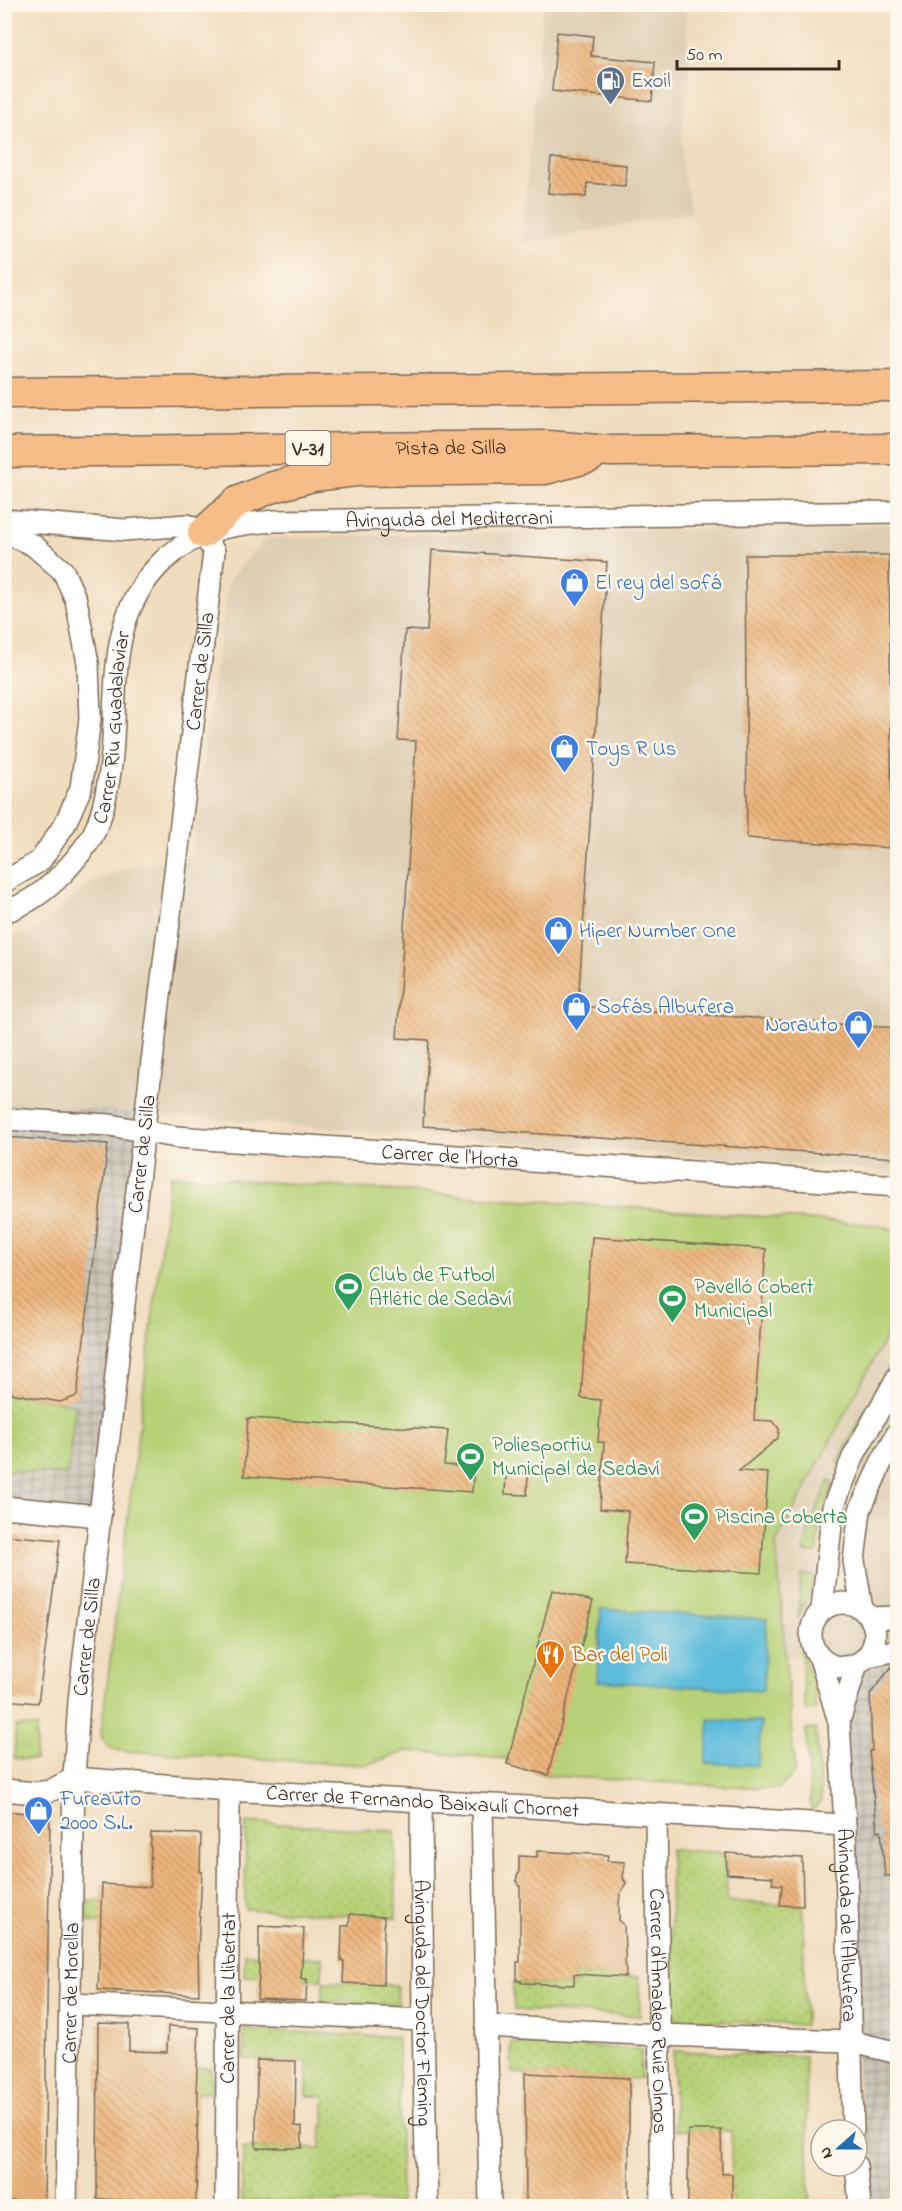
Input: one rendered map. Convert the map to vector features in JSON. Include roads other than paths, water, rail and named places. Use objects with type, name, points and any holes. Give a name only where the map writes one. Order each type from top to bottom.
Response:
[{"type":"highway","points":[[4,393],[897,386]]},
{"type":"highway","name":"Pista de Silla","points":[[4,452],[548,446],[610,451],[897,449]]},
{"type":"highway","points":[[203,533],[237,502],[270,488],[313,476],[356,471],[545,469],[610,451]]},
{"type":"street","name":"Avinguda del Mediterrani","points":[[4,520],[125,530],[187,525],[203,533],[238,523],[275,521],[897,512]]},
{"type":"street","name":"Carrer Riu Guadalaviar","points":[[4,532],[33,545],[63,571],[76,600],[88,663],[90,719],[81,788],[65,824],[40,861],[4,882]]},
{"type":"street","name":"Carrer Riu Guadalaviar","points":[[4,912],[23,906],[52,884],[93,835],[104,807],[111,772],[117,662],[122,629],[131,604],[141,586],[155,569],[203,533]]},
{"type":"street","name":"Carrer de Silla","points":[[75,1778],[79,1701],[99,1516],[214,552],[203,533]]},
{"type":"street","name":"Carrer de l'Horta","points":[[4,1119],[110,1125],[188,1138],[897,1186]]},
{"type":"street","points":[[822,1609],[833,1507],[854,1455],[897,1376]]},
{"type":"street","points":[[862,1660],[873,1647],[875,1637],[866,1613],[854,1561],[860,1510],[897,1432]]},
{"type":"street","points":[[4,1507],[99,1516]]},
{"type":"street","points":[[897,1617],[866,1613],[853,1604],[842,1602],[832,1604],[822,1609],[815,1617],[810,1638],[813,1649],[820,1658],[837,1667],[847,1667],[897,1650]]},
{"type":"street","name":"Avinguda de l'Albufera","points":[[820,1658],[839,1722],[852,2118]]},
{"type":"street","name":"Avinguda de l'Albufera","points":[[839,1722],[862,1660]]},
{"type":"street","points":[[4,1790],[35,1793],[50,1791],[75,1778]]},
{"type":"street","name":"Carrer de Fernando Baixaulí Chornet","points":[[75,1778],[229,1790],[844,1825]]},
{"type":"street","name":"Carrer de Morella","points":[[66,2206],[75,1778]]},
{"type":"street","name":"Carrer de la Llibertat","points":[[226,2206],[229,1790]]},
{"type":"street","name":"Avinguda del Doctor Fleming","points":[[421,1801],[427,2206]]},
{"type":"street","points":[[482,1805],[490,2206]]},
{"type":"street","name":"Carrer d'Amadeo Ruiz Olmos","points":[[656,1815],[662,2206]]},
{"type":"street","points":[[70,2004],[423,2020]]},
{"type":"street","points":[[486,2026],[659,2035],[849,2041],[897,2053]]},
{"type":"street","points":[[857,2178],[860,2206]]},
{"type":"water","points":[[601,1609],[767,1619],[763,1691],[597,1681]]},
{"type":"water","points":[[709,1719],[761,1722],[758,1766],[706,1763]]},
{"type":"place","name":"Exoil","points":[[610,106]]},
{"type":"place","name":"El rey del sofá","points":[[574,608]]},
{"type":"place","name":"Toys R Us","points":[[565,774]]},
{"type":"place","name":"Hiper Number One","points":[[558,956]]},
{"type":"place","name":"Sofás Albufera","points":[[576,1032]]},
{"type":"place","name":"Norauto","points":[[859,1050]]},
{"type":"place","name":"Club de Futbol Atlètic de Sedaví","points":[[348,1312]]},
{"type":"place","name":"Pavelló Cobert Municipal","points":[[673,1324]]},
{"type":"place","name":"Poliesportiu Municipal de Sedaví","points":[[471,1482]]},
{"type":"place","name":"Piscina Coberta","points":[[694,1542]]},
{"type":"place","name":"Bar del Poli","points":[[551,1680]]},
{"type":"place","name":"Fureauto 2000 S.L.","points":[[39,1836]]}]
